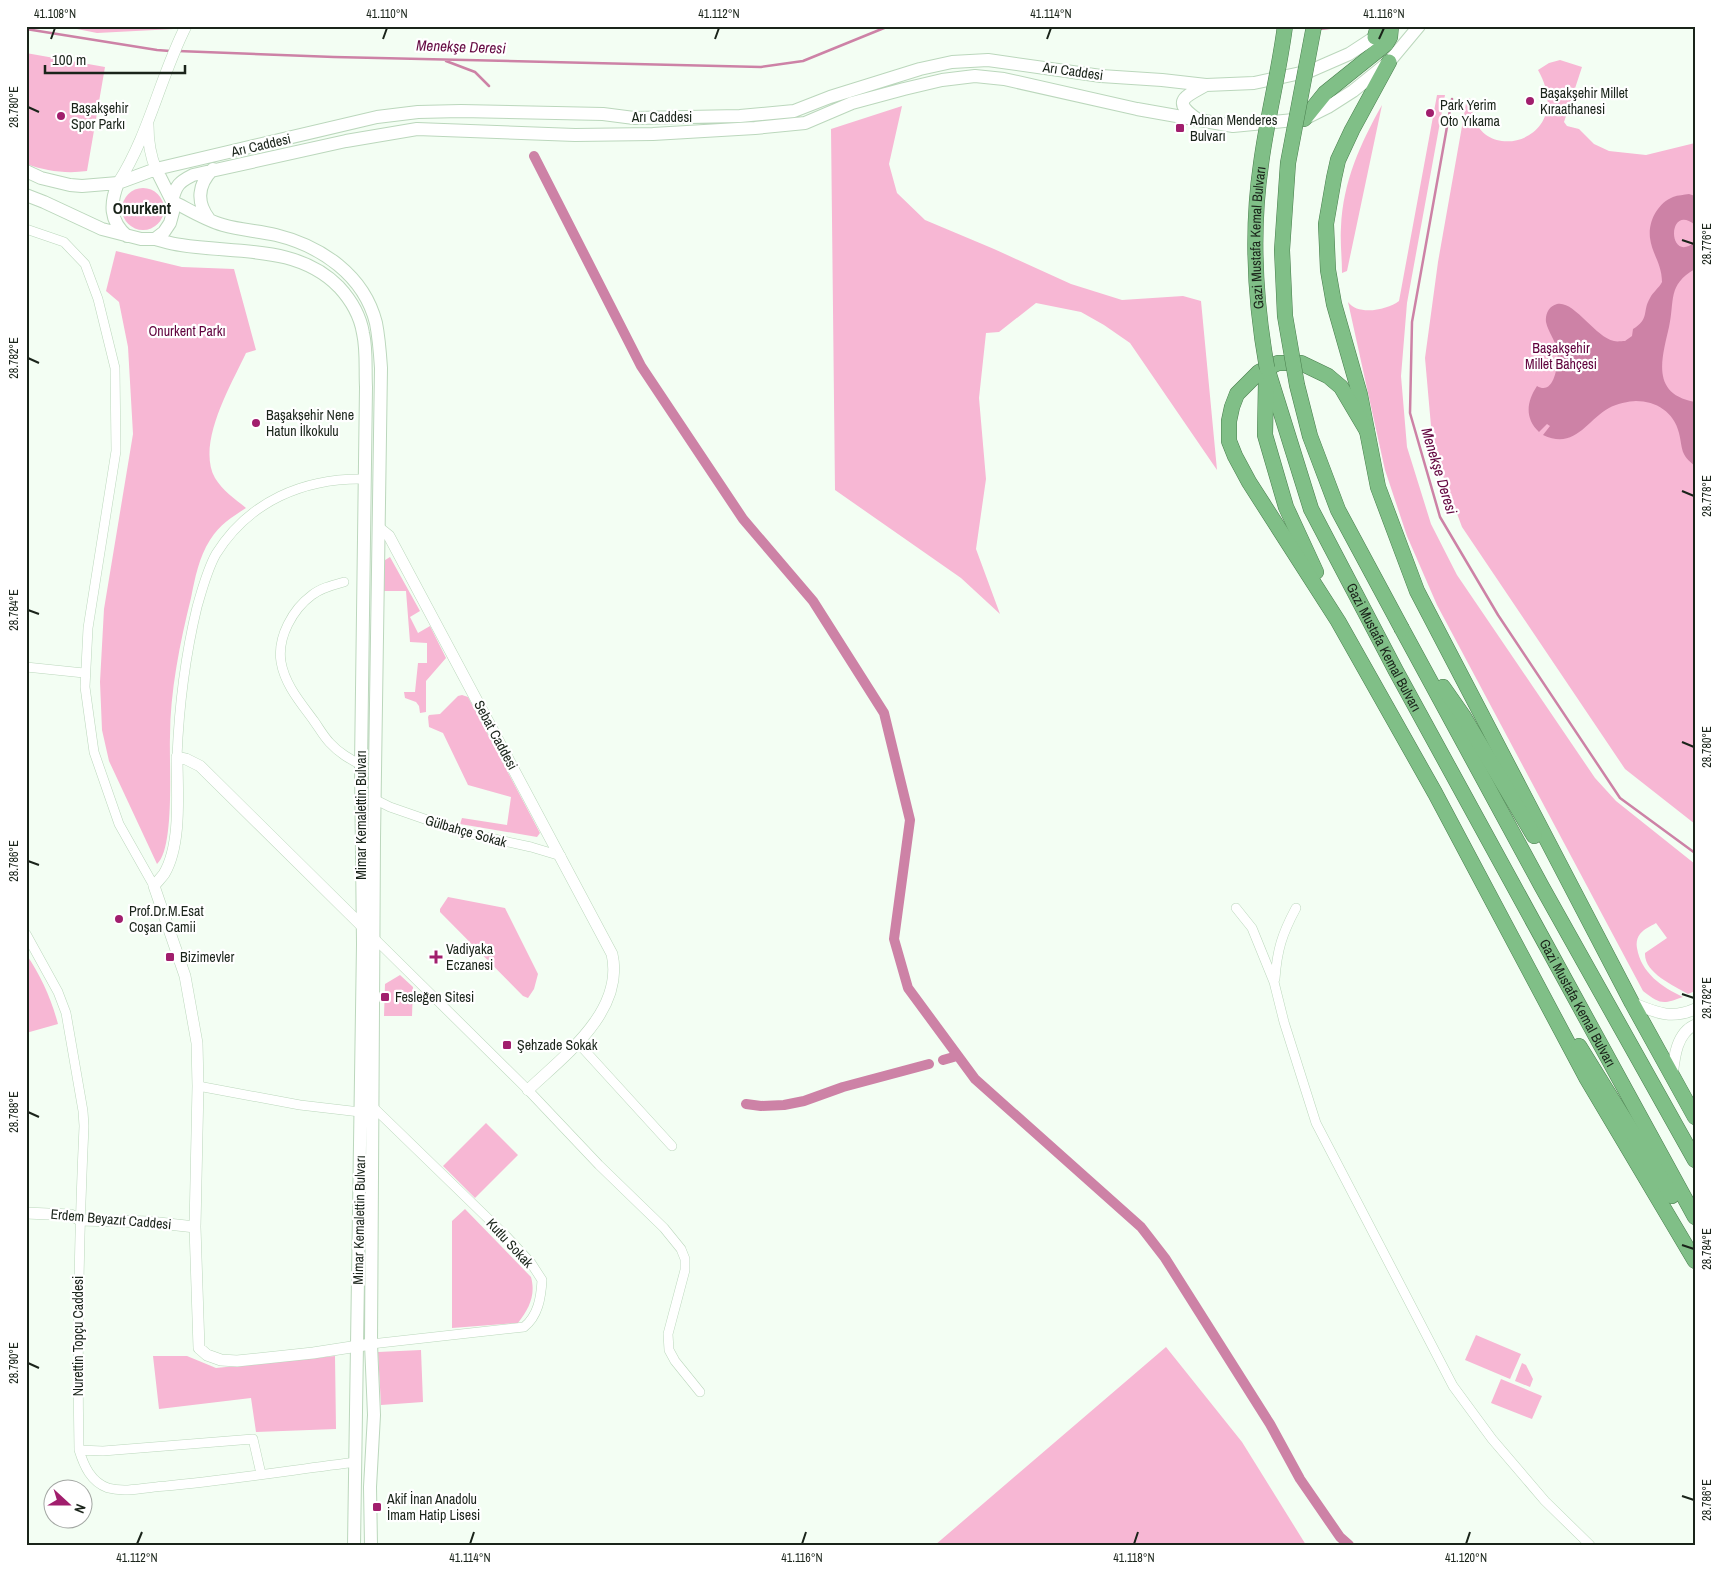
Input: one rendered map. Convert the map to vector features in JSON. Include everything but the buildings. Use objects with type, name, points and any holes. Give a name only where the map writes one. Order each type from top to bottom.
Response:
[{"type":"highway","name":"Gazi Mustafa Kemal Bulvarı","points":[[1285,26],[1260,164],[1255,255],[1261,335],[1267,368],[1311,509],[1401,680],[1695,1217]]},
{"type":"highway","name":"Gazi Mustafa Kemal Bulvarı","points":[[1314,26],[1288,163],[1282,250],[1285,316],[1297,385],[1310,436],[1338,510],[1542,886],[1695,1160]]},
{"type":"highway","points":[[1304,119],[1325,93],[1386,44],[1390,37],[1391,26]]},
{"type":"highway","points":[[1389,62],[1338,160],[1326,224],[1329,278],[1334,304],[1360,395],[1378,487],[1417,591],[1632,1003],[1695,1117]]},
{"type":"highway","points":[[1367,432],[1341,387],[1328,376],[1300,364],[1278,363],[1259,372],[1237,394],[1229,421],[1229,441],[1249,482],[1338,621],[1435,793],[1587,1079],[1695,1261]]},
{"type":"highway","points":[[1267,368],[1265,435],[1286,507],[1338,621]]},
{"type":"highway","points":[[1402,629],[1464,717],[1632,1003]]},
{"type":"highway","points":[[1532,973],[1600,1078],[1676,1203],[1695,1228]]},
{"type":"main road","points":[[1379,30],[1349,54],[1310,71],[1254,83],[1206,86],[1188,95],[1183,102],[1183,107],[1199,120],[1233,126],[1304,119],[1336,102],[1389,62],[1419,26]]},
{"type":"main road","name":"Arı Caddesi","points":[[118,183],[156,169],[377,117],[418,112],[461,111],[603,114],[634,118],[740,116],[794,111],[830,97],[920,69],[952,62],[988,60],[1100,76],[1162,80],[1206,86]]},
{"type":"main road","name":"Arı Caddesi","points":[[172,201],[176,186],[194,175],[214,169],[346,141],[417,129],[585,135],[672,133],[805,123],[852,103],[942,80],[976,76],[1004,79],[1137,109],[1199,120]]},
{"type":"main road","points":[[26,196],[44,202],[102,230],[141,239],[155,239],[164,232],[170,223],[173,212],[172,201],[156,169]]},
{"type":"main road","points":[[208,219],[203,212],[199,196],[206,176],[214,169]]},
{"type":"main road","points":[[26,172],[41,178],[70,185],[118,183],[112,198],[113,212],[119,229],[128,236]]},
{"type":"main road","points":[[172,201],[223,225],[276,235],[306,244],[326,255],[353,279],[365,297],[376,323],[380,360],[379,528],[373,937],[366,1109],[374,1416],[370,1487],[371,1545]]},
{"type":"main road","name":"Mimar Kemalettin Bulvarı","points":[[155,239],[181,245],[276,254],[302,262],[330,279],[349,298],[358,315],[364,333],[366,387],[361,791],[366,1109],[354,1545]]},
{"type":"main road","points":[[361,791],[374,799]]},
{"type":"main road","points":[[362,926],[373,937]]},
{"type":"street","points":[[118,183],[149,119],[168,67],[186,26]]},
{"type":"street","points":[[149,119],[148,137],[151,156],[156,169]]},
{"type":"street","points":[[26,229],[64,242],[85,264],[98,299],[115,368],[116,451],[88,628],[84,673],[94,752],[119,824],[154,886],[185,976],[197,1043],[195,1227],[199,1348],[207,1355],[221,1360],[237,1361],[371,1344]]},
{"type":"street","points":[[154,886],[164,874],[172,854],[179,811],[177,758],[179,712],[190,636],[202,589],[216,555],[240,522],[263,505],[286,493],[321,482],[364,479]]},
{"type":"street","name":"Sebat Caddesi","points":[[379,528],[389,536],[609,946],[614,963],[613,985],[602,1011],[588,1032],[528,1090]]},
{"type":"street","points":[[344,582],[328,586],[313,594],[302,604],[294,614],[282,640],[281,660],[283,672],[293,692],[330,743],[342,754],[361,765]]},
{"type":"street","points":[[26,667],[84,673]]},
{"type":"street","points":[[177,758],[186,759],[200,766],[362,926]]},
{"type":"street","name":"Gülbahçe Sokak","points":[[374,799],[390,807],[462,832],[531,847],[561,856]]},
{"type":"street","points":[[1236,908],[1252,928],[1274,982],[1284,1022],[1316,1123],[1453,1386],[1492,1439],[1534,1488],[1590,1545]]},
{"type":"street","points":[[1274,982],[1276,957],[1283,932],[1296,908]]},
{"type":"street","name":"Nurettin Topçu Caddesi","points":[[26,934],[58,992],[66,1013],[83,1111],[77,1361],[79,1450],[83,1463],[97,1482],[119,1490],[356,1462]]},
{"type":"street","points":[[373,937],[528,1090],[599,1165],[664,1228],[682,1249],[685,1258],[685,1270],[668,1334],[670,1350],[675,1361],[700,1392]]},
{"type":"street","points":[[1632,1003],[1670,1015],[1683,1014],[1695,1009]]},
{"type":"street","points":[[1672,1077],[1675,1053],[1681,1038],[1690,1027],[1695,1025]]},
{"type":"street","points":[[578,1043],[672,1146]]},
{"type":"street","points":[[198,1086],[300,1104],[366,1109]]},
{"type":"street","name":"Kutlu Sokak","points":[[366,1109],[506,1236],[531,1264],[542,1280],[536,1312],[532,1321],[524,1326],[371,1344]]},
{"type":"street","name":"Erdem Beyazıt Caddesi","points":[[26,1213],[71,1215],[80,1220],[150,1222],[195,1227]]},
{"type":"street","points":[[79,1450],[103,1450],[253,1438],[261,1474]]},
{"type":"green space","points":[[62,26],[232,26],[97,33]]},
{"type":"green space","name":"Başakşehir Spor Parkı","points":[[26,53],[105,67],[87,171],[56,171],[26,164]]},
{"type":"green space","name":"Başakşehir Millet Bahçesi","points":[[1560,60],[1582,67],[1564,122],[1567,126],[1579,129],[1594,144],[1609,151],[1646,155],[1695,143],[1695,824],[1625,769],[1462,527],[1442,473],[1431,426],[1425,358],[1438,262],[1467,98],[1470,98],[1474,118],[1483,132],[1496,140],[1511,141],[1526,137],[1539,127],[1546,112],[1547,93],[1538,70],[1549,63]]},
{"type":"green space","points":[[1437,95],[1445,95],[1407,303],[1401,376],[1407,447],[1431,524],[1457,575],[1595,778],[1616,801],[1695,864],[1695,991],[1688,994],[1660,978],[1649,967],[1645,953],[1667,938],[1656,923],[1642,932],[1637,941],[1639,957],[1648,972],[1660,984],[1683,997],[1671,1001],[1658,1001],[1643,991],[1437,605],[1407,536],[1385,470],[1348,302],[1358,309],[1373,310],[1387,307],[1399,301]]},
{"type":"green space","points":[[1382,105],[1347,271],[1342,273],[1341,233],[1345,194],[1360,149]]},
{"type":"green space","points":[[902,106],[889,164],[897,193],[925,220],[1071,284],[1122,300],[1183,296],[1201,301],[1217,470],[1130,343],[1104,325],[1081,312],[1036,303],[999,332],[986,333],[979,398],[986,479],[976,549],[1000,614],[961,578],[835,490],[831,129]]},
{"type":"green space","points":[[139,188],[147,188],[158,194],[164,209],[158,224],[147,230],[139,230],[128,224],[122,213],[122,205],[128,194]]},
{"type":"green space","name":"Onurkent Parkı","points":[[116,251],[182,267],[234,269],[256,350],[246,353],[225,398],[213,432],[210,464],[215,478],[225,490],[246,508],[226,522],[214,534],[203,553],[196,575],[174,685],[170,720],[169,824],[163,855],[157,864],[109,761],[102,730],[100,682],[104,609],[133,434],[128,347],[119,302],[106,291]]},
{"type":"green space","points":[[390,557],[420,611],[410,617],[418,633],[430,626],[446,658],[426,681],[426,712],[420,713],[416,702],[405,698],[404,692],[415,692],[418,663],[427,663],[427,643],[410,642],[406,591],[383,591],[382,562]]},
{"type":"green space","points":[[458,696],[468,697],[540,833],[537,837],[460,824],[462,818],[507,825],[511,797],[468,785],[443,733],[429,727],[429,715],[440,714]]},
{"type":"green space","points":[[448,897],[505,908],[538,974],[534,989],[528,998],[523,996],[440,912]]},
{"type":"green space","points":[[26,954],[45,987],[58,1024],[26,1033]]},
{"type":"green space","points":[[400,975],[413,987],[412,1016],[384,1016],[385,984]]},
{"type":"green space","points":[[486,1123],[518,1155],[475,1198],[443,1166]]},
{"type":"green space","points":[[465,1209],[531,1277],[532,1296],[518,1323],[452,1328],[452,1221]]},
{"type":"green space","points":[[1476,1335],[1521,1354],[1510,1379],[1465,1360]]},
{"type":"green space","points":[[1166,1347],[1242,1442],[1306,1545],[935,1545]]},
{"type":"green space","points":[[421,1350],[423,1402],[381,1405],[378,1352]]},
{"type":"green space","points":[[153,1356],[187,1356],[216,1368],[335,1356],[336,1429],[256,1432],[251,1398],[159,1409]]},
{"type":"green space","points":[[1522,1363],[1526,1365],[1533,1379],[1530,1387],[1515,1381]]},
{"type":"green space","points":[[1501,1379],[1542,1396],[1532,1419],[1491,1403]]},
{"type":"shaded area","points":[[1689,194],[1695,196],[1695,225],[1686,220],[1679,221],[1675,226],[1674,233],[1675,241],[1679,246],[1686,247],[1695,242],[1695,269],[1680,281],[1674,294],[1662,362],[1662,373],[1665,383],[1671,391],[1681,398],[1695,402],[1695,466],[1684,455],[1677,426],[1673,419],[1663,409],[1650,403],[1636,401],[1619,404],[1601,414],[1579,432],[1564,439],[1554,439],[1543,435],[1550,426],[1547,424],[1539,432],[1534,427],[1529,415],[1529,403],[1537,386],[1548,387],[1555,376],[1557,356],[1554,340],[1546,322],[1548,311],[1554,305],[1564,304],[1607,338],[1615,341],[1625,341],[1632,336],[1633,329],[1644,318],[1650,298],[1662,282],[1662,276],[1650,238],[1652,219],[1659,208],[1668,200],[1675,196]]},
{"type":"waterway","name":"Menekşe Deresi","points":[[178,51],[334,57],[761,67],[803,61],[889,26]]},
{"type":"waterway","name":"Menekşe Deresi","points":[[1294,26],[1308,28]]},
{"type":"waterway","name":"Menekşe Deresi","points":[[1319,29],[1347,26]]},
{"type":"waterway","name":"Menekşe Deresi","points":[[26,29],[170,51]]},
{"type":"waterway","points":[[446,61],[475,72],[489,86]]},
{"type":"waterway","name":"Menekşe Deresi","points":[[1452,99],[1412,322],[1410,413],[1440,517],[1498,615],[1620,798],[1695,853]]},
{"type":"waterway","points":[[534,156],[641,366],[743,519],[813,601],[884,713],[910,820],[894,939],[908,988],[975,1079],[1141,1227],[1165,1258],[1270,1424],[1300,1479],[1340,1537],[1349,1545]]},
{"type":"waterway","points":[[943,1060],[957,1056]]},
{"type":"waterway","points":[[746,1104],[761,1106],[784,1105],[804,1101],[843,1087],[929,1064]]},
{"type":"place","name":"Başakşehir Millet Kıraathanesi","points":[[1530,101]]},
{"type":"place","name":"Park Yerim Oto Yıkama","points":[[1430,113]]},
{"type":"place","name":"Başakşehir Spor Parkı","points":[[61,116]]},
{"type":"place","name":"Adnan Menderes Bulvarı","points":[[1180,128]]},
{"type":"place","name":"Başakşehir Nene Hatun İlkokulu","points":[[256,423]]},
{"type":"place","name":"Prof.Dr.M.Esat Coşan Camii","points":[[119,919]]},
{"type":"place","name":"Bizimevler","points":[[170,957]]},
{"type":"place","name":"Vadiyaka Eczanesi","points":[[436,957]]},
{"type":"place","name":"Fesleğen Sitesi","points":[[385,997]]},
{"type":"place","name":"Şehzade Sokak","points":[[507,1045]]},
{"type":"place","name":"Akif İnan Anadolu İmam Hatip Lisesi","points":[[377,1507]]},
{"type":"district","name":"Onurkent","points":[[142,208]]}]
